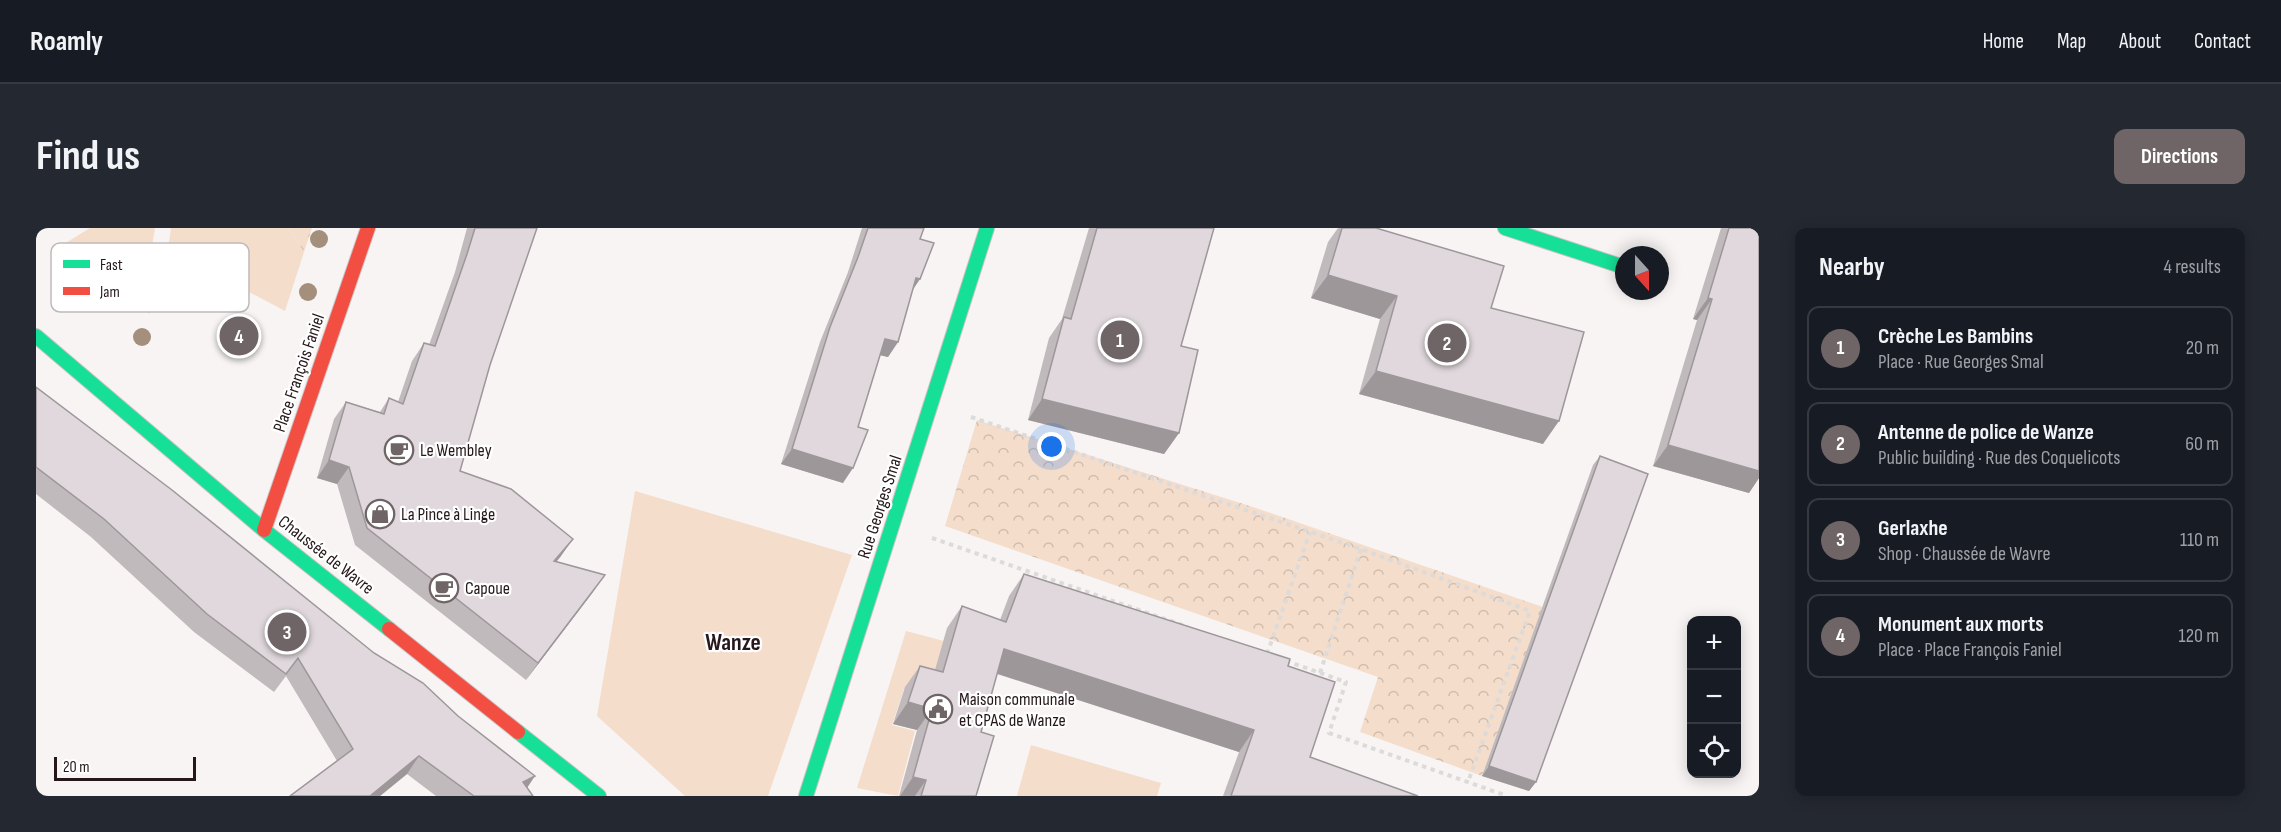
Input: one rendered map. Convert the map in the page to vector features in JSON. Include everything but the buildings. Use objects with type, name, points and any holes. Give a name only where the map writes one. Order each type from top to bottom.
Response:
[{"type":"street","name":"Place François Faniel","points":[[264,530],[368,228]]},
{"type":"street","name":"Rue Georges Smal","points":[[806,796],[987,228]]},
{"type":"street","points":[[1505,228],[1615,264]]},
{"type":"street","name":"Chaussée de Wavre","points":[[36,336],[264,530],[599,796]]},
{"type":"path","points":[[932,404],[1361,549],[1530,611],[1468,782]]},
{"type":"path","points":[[894,524],[1189,627]]},
{"type":"path","points":[[1267,654],[1310,532]]},
{"type":"path","points":[[1320,673],[1361,549]]},
{"type":"path","points":[[1256,650],[1346,682],[1329,733],[1507,796]]},
{"type":"green space","points":[[90,228],[155,228],[153,243],[66,243]]},
{"type":"green space","points":[[171,228],[289,228],[304,252],[285,311],[249,292],[249,243],[169,243]]},
{"type":"green space","points":[[289,228],[312,228],[304,252]]},
{"type":"green space","points":[[977,420],[1253,507],[1543,607],[1482,776],[1360,732],[1378,677],[945,526]]},
{"type":"green space","points":[[635,491],[852,555],[768,796],[685,796],[597,716]]},
{"type":"green space","points":[[906,631],[944,641],[930,696],[904,689],[892,725],[915,731],[898,796],[857,788]]},
{"type":"green space","points":[[1031,745],[1161,783],[1157,796],[1017,796]]},
{"type":"traffic: fast","points":[[806,796],[987,228]]},
{"type":"traffic: fast","points":[[1505,228],[1615,264]]},
{"type":"traffic: fast","points":[[36,336],[264,530],[389,629]]},
{"type":"traffic: fast","points":[[518,732],[599,796]]},
{"type":"traffic: jam","points":[[264,530],[368,228]]},
{"type":"traffic: jam","points":[[389,629],[518,732]]},
{"type":"place","name":"Monument aux morts","points":[[239,336]]},
{"type":"place","name":"Crèche Les Bambins","points":[[1120,340]]},
{"type":"place","name":"Antenne de police de Wanze","points":[[1447,343]]},
{"type":"place","name":"Le Wembley","points":[[399,450]]},
{"type":"place","name":"La Pince à Linge","points":[[380,514]]},
{"type":"place","name":"Capoue","points":[[444,588]]},
{"type":"place","name":"Gerlaxhe","points":[[287,632]]},
{"type":"place","name":"Maison communale et CPAS de Wanze","points":[[938,709]]},
{"type":"district","name":"Wanze","points":[[733,642]]}]
